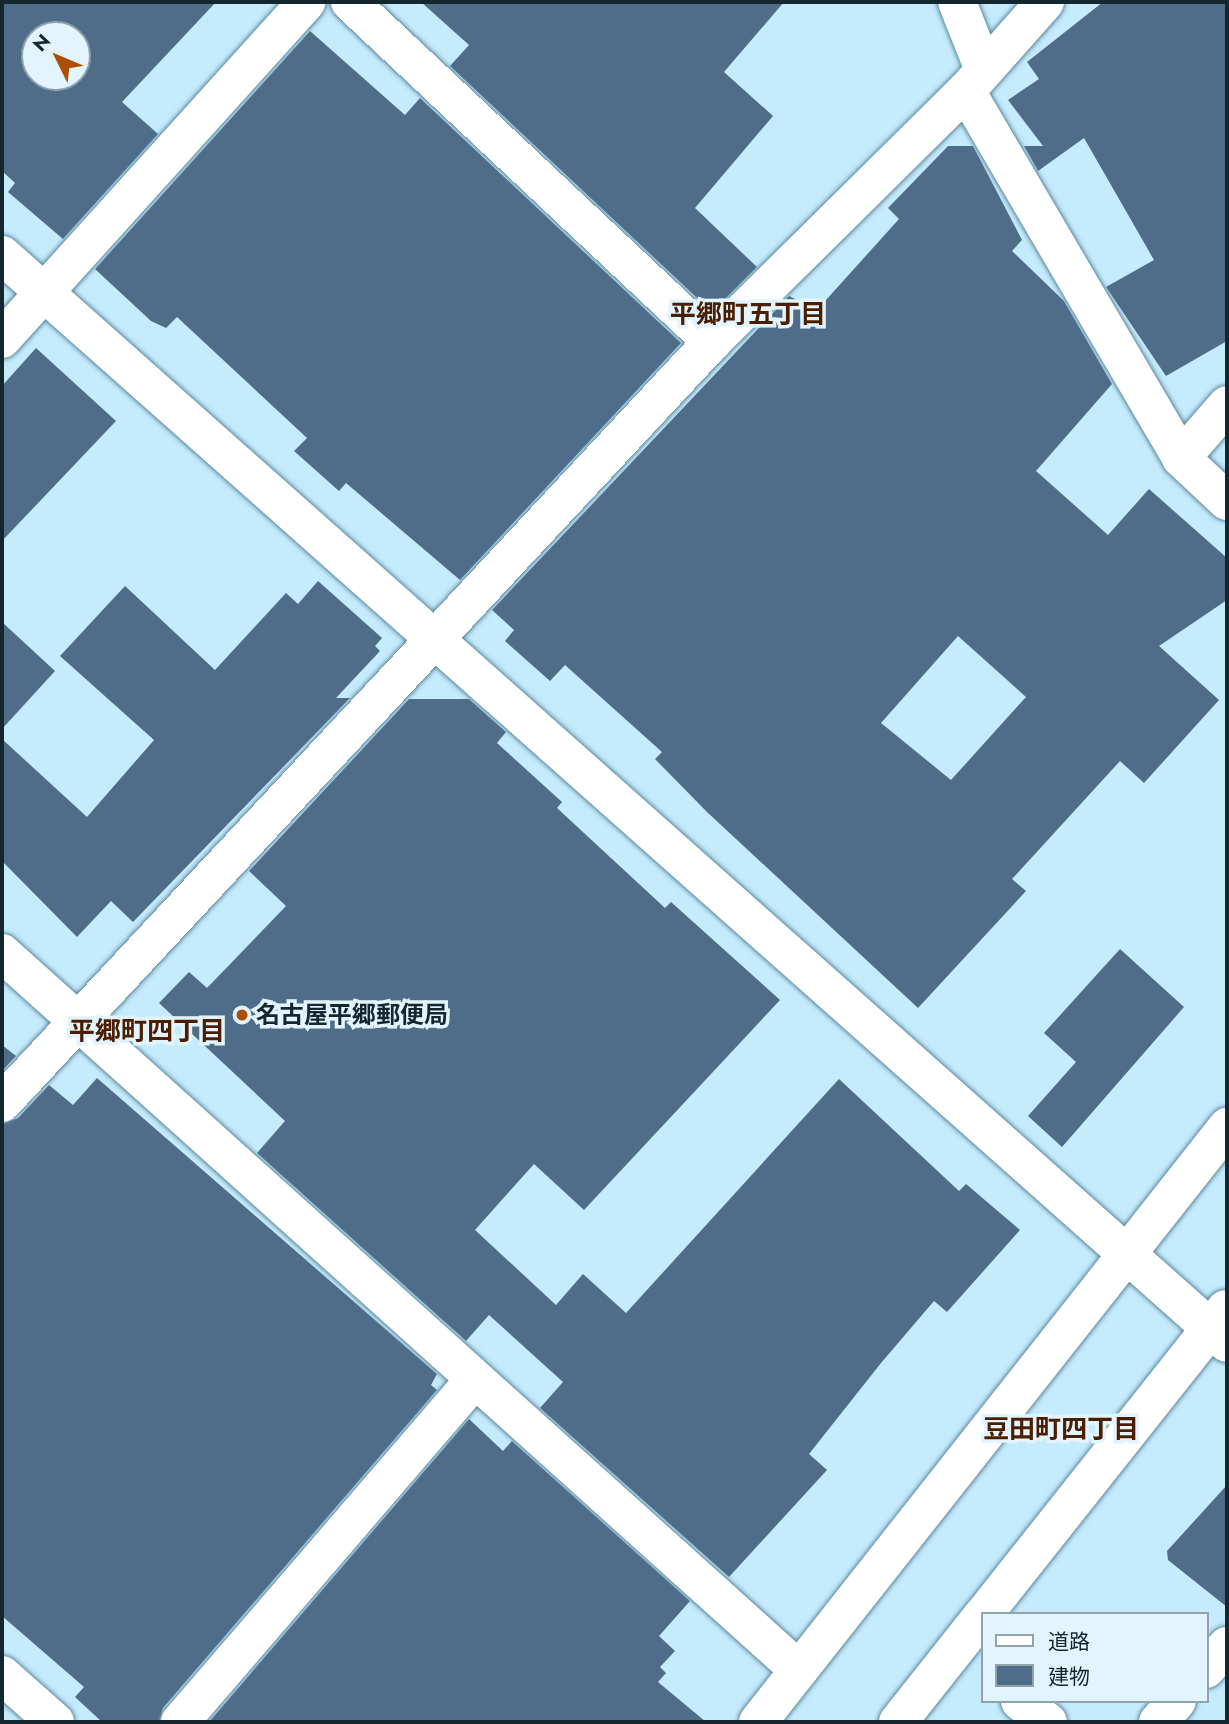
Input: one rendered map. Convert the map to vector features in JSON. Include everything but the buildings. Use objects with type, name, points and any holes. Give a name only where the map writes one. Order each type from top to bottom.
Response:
[{"type":"street","points":[[2,339],[306,2]]},
{"type":"street","points":[[350,2],[712,342]]},
{"type":"street","points":[[957,2],[975,80],[1181,457],[1227,501]]},
{"type":"street","points":[[2,1103],[712,342],[975,80],[1045,2]]},
{"type":"street","points":[[2,255],[1127,1254],[1222,1326],[985,1612]]},
{"type":"street","points":[[1181,457],[1227,405]]},
{"type":"street","points":[[2,953],[799,1671]]},
{"type":"street","points":[[758,1722],[1227,1127]]},
{"type":"street","points":[[180,1722],[475,1379]]},
{"type":"street","points":[[898,1722],[981,1618]]},
{"type":"street","points":[[1208,1668],[1227,1647]]},
{"type":"street","points":[[2,1675],[55,1722]]},
{"type":"street","points":[[1023,1703],[1048,1722]]},
{"type":"street","points":[[1158,1722],[1175,1703]]},
{"type":"place","name":"名古屋平郷郵便局","points":[[242,1015]]},
{"type":"district","name":"平郷町五丁目","points":[[748,315]]},
{"type":"district","name":"平郷町四丁目","points":[[147,1032]]},
{"type":"district","name":"豆田町四丁目","points":[[1061,1430]]}]
